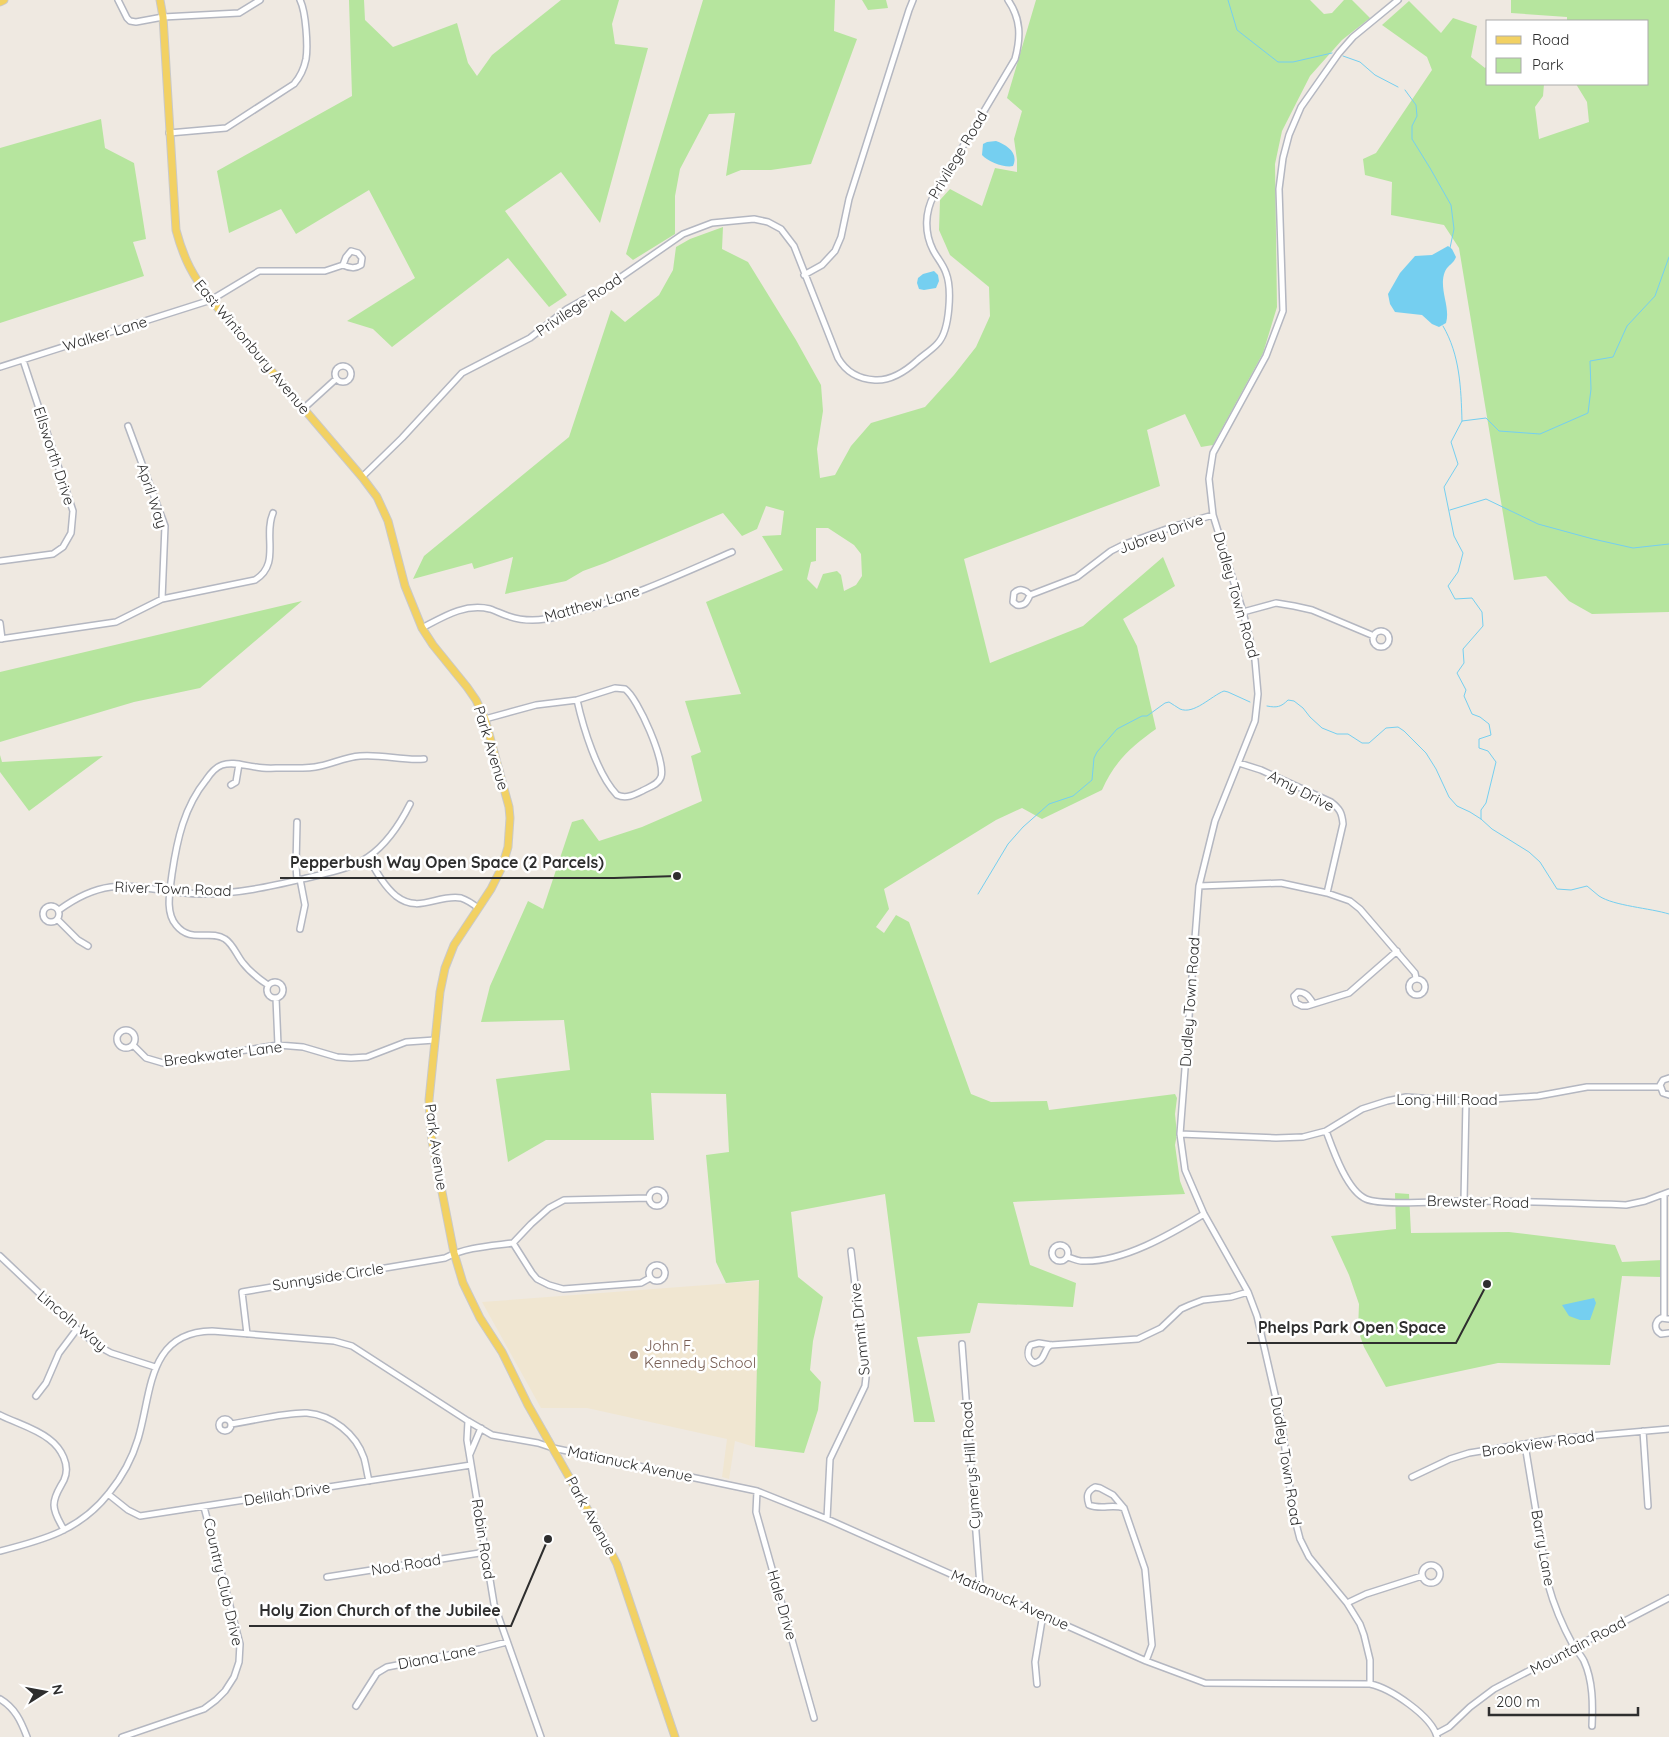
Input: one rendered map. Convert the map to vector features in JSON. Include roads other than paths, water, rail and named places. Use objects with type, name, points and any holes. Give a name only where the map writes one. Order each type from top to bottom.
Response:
[{"type":"main road","points":[[0,2],[4,0]]},
{"type":"main road","name":"East Wintonbury Avenue","points":[[160,0],[163,17],[176,230],[182,253],[189,268],[211,300],[377,497],[388,521],[397,551]]},
{"type":"main road","name":"Park Avenue","points":[[397,551],[405,586],[422,628],[472,694],[485,719],[509,807],[510,828],[508,847],[502,867],[491,889],[454,945],[445,968],[434,1040],[429,1100],[432,1141],[454,1253],[464,1283],[480,1318],[502,1352],[524,1398],[601,1532],[617,1564],[675,1737]]},
{"type":"street","points":[[118,0],[130,21],[140,22],[163,17],[240,13],[260,0]]},
{"type":"street","points":[[170,133],[226,128],[294,84],[302,73],[306,55],[304,10],[300,0]]},
{"type":"street","points":[[804,275],[822,264],[835,251],[841,237],[849,199],[913,0]]},
{"type":"street","name":"Privilege Road","points":[[362,477],[402,438],[462,373],[530,338],[568,309],[608,286],[661,249],[693,229],[712,223],[746,218],[768,222],[781,229],[794,246],[838,358],[846,369],[857,376],[876,380],[892,378],[907,370],[939,342],[946,324],[949,294],[948,279],[929,239],[926,223],[927,212],[934,195],[1016,59],[1020,39],[1019,26],[1008,0]]},
{"type":"street","name":"Dudley Town Road","points":[[1370,1684],[1370,1660],[1360,1624],[1347,1603],[1309,1558],[1296,1528],[1282,1425],[1257,1316],[1248,1292],[1204,1214],[1185,1170],[1180,1134],[1199,886],[1215,822],[1255,721],[1258,694],[1255,660],[1243,612],[1213,515],[1209,479],[1213,453],[1266,356],[1283,311],[1279,188],[1283,158],[1289,135],[1301,106],[1339,53],[1353,36],[1398,0]]},
{"type":"street","name":"Walker Lane","points":[[0,367],[211,300],[259,271],[325,271],[343,265]]},
{"type":"street","name":"Ellsworth Drive","points":[[0,561],[53,554],[63,546],[71,533],[72,511],[22,360]]},
{"type":"street","points":[[303,409],[336,379]]},
{"type":"street","name":"April Way","points":[[128,426],[165,526],[162,599]]},
{"type":"street","points":[[0,623],[1,639],[116,622],[162,599],[255,580],[262,576],[270,561],[270,521],[273,514]]},
{"type":"street","name":"Jubrey Drive","points":[[1030,595],[1077,577],[1111,551],[1125,544],[1213,515]]},
{"type":"street","name":"Matthew Lane","points":[[422,628],[461,609],[490,609],[507,616],[530,620],[547,619],[612,602],[732,552]]},
{"type":"street","points":[[1243,612],[1276,603],[1294,606],[1312,610],[1374,636]]},
{"type":"street","points":[[485,719],[536,705],[577,700],[616,688],[625,689],[633,696],[655,743],[662,769],[661,776],[656,784],[627,797],[621,797],[613,790],[606,780],[586,735],[577,700]]},
{"type":"street","points":[[268,985],[243,964],[224,938],[219,936],[193,936],[181,930],[170,913],[170,890],[179,833],[187,811],[197,792],[207,778],[219,766],[224,764],[265,768],[297,768],[321,766],[360,756],[424,759]]},
{"type":"street","name":"Amy Drive","points":[[1239,763],[1261,770],[1338,807],[1342,814],[1343,824],[1326,893]]},
{"type":"street","points":[[231,785],[236,782],[239,764]]},
{"type":"street","name":"River Town Road","points":[[58,920],[48,921],[44,917],[43,912],[49,906],[55,906],[59,910],[81,896],[106,887],[132,885],[201,894],[230,893],[257,889],[343,868],[368,858],[381,846],[399,826],[410,804]]},
{"type":"street","points":[[297,822],[296,866],[304,905],[300,929]]},
{"type":"street","points":[[368,858],[384,883],[403,900],[425,904],[461,898],[478,908]]},
{"type":"street","points":[[1199,886],[1280,883],[1326,893],[1350,901],[1360,909],[1397,951],[1415,973],[1416,978]]},
{"type":"street","points":[[59,910],[58,920],[78,940],[88,946]]},
{"type":"street","points":[[1313,1003],[1349,993],[1397,951]]},
{"type":"street","points":[[268,985],[276,982],[283,986],[283,993],[276,998]]},
{"type":"street","points":[[268,985],[268,994],[276,998]]},
{"type":"street","points":[[276,998],[278,1044]]},
{"type":"street","name":"Breakwater Lane","points":[[133,1045],[146,1058],[163,1064],[278,1044],[303,1047],[338,1058],[367,1057],[406,1042],[434,1040]]},
{"type":"street","points":[[1669,1078],[1663,1080],[1660,1087],[1663,1093],[1669,1095]]},
{"type":"street","name":"Long Hill Road","points":[[1180,1134],[1276,1138],[1303,1137],[1326,1131],[1362,1109],[1406,1097],[1466,1101],[1538,1096],[1588,1086],[1660,1087]]},
{"type":"street","points":[[1464,1201],[1466,1101]]},
{"type":"street","name":"Brewster Road","points":[[1326,1131],[1332,1148],[1354,1189],[1366,1198],[1384,1201],[1626,1205],[1667,1193]]},
{"type":"street","points":[[1667,1193],[1667,1318],[1657,1321],[1656,1328],[1661,1334],[1669,1332]]},
{"type":"street","points":[[454,1253],[479,1247],[513,1243],[548,1208],[564,1200],[649,1198]]},
{"type":"street","points":[[1067,1257],[1081,1261],[1098,1259],[1137,1249],[1160,1240],[1204,1214]]},
{"type":"street","points":[[513,1243],[532,1273],[538,1279],[563,1289],[641,1283],[650,1278]]},
{"type":"street","name":"Summit Drive","points":[[827,1519],[830,1459],[865,1386],[866,1377],[851,1251]]},
{"type":"street","name":"Sunnyside Circle","points":[[247,1334],[242,1292],[445,1258],[454,1253]]},
{"type":"street","name":"Lincoln Way","points":[[0,1256],[77,1329],[106,1351],[155,1368]]},
{"type":"street","points":[[1051,1345],[1039,1362],[1034,1363],[1030,1360],[1028,1353],[1031,1345],[1039,1343],[1051,1345],[1138,1339],[1161,1328],[1181,1309],[1190,1305],[1203,1300],[1231,1297],[1248,1292]]},
{"type":"street","points":[[36,1396],[46,1382],[61,1348],[77,1329]]},
{"type":"street","name":"Matianuck Avenue","points":[[0,1551],[46,1539],[64,1530],[83,1518],[108,1494],[123,1473],[135,1447],[155,1368],[170,1346],[189,1335],[207,1332],[334,1341],[346,1344],[397,1374],[492,1435],[538,1443],[553,1448],[757,1491],[827,1519],[1146,1661],[1205,1683],[1370,1684]]},
{"type":"street","name":"Cymerys Hill Road","points":[[962,1344],[980,1586]]},
{"type":"street","points":[[231,1424],[307,1413],[325,1417],[348,1432],[359,1446],[364,1459],[368,1480]]},
{"type":"street","points":[[0,1415],[46,1437],[54,1444],[63,1457],[66,1465],[66,1474],[56,1496],[54,1507],[64,1530]]},
{"type":"street","name":"Robin Road","points":[[468,1421],[467,1440],[494,1604],[541,1737]]},
{"type":"street","name":"Robin Road","points":[[470,1454],[481,1428]]},
{"type":"street","name":"Brookview Road","points":[[1412,1477],[1450,1458],[1470,1453],[1555,1440],[1669,1429]]},
{"type":"street","points":[[1643,1431],[1648,1506]]},
{"type":"street","name":"Barry Lane","points":[[1525,1445],[1552,1598],[1559,1618],[1584,1661],[1591,1683],[1592,1726]]},
{"type":"street","name":"Delilah Drive","points":[[108,1494],[128,1510],[140,1516],[471,1465]]},
{"type":"street","points":[[1124,1508],[1112,1505],[1096,1508],[1089,1505],[1087,1494],[1095,1486],[1113,1496],[1124,1508],[1145,1569],[1152,1645],[1146,1661]]},
{"type":"street","name":"Hale Drive","points":[[757,1491],[756,1512],[814,1718]]},
{"type":"street","name":"Country Club Drive","points":[[122,1737],[204,1709],[224,1691],[234,1677],[239,1662],[240,1644],[204,1507]]},
{"type":"street","name":"Nod Road","points":[[327,1577],[486,1552]]},
{"type":"street","points":[[1347,1603],[1366,1594],[1422,1576]]},
{"type":"street","name":"Mountain Road","points":[[1370,1684],[1380,1686],[1392,1692],[1422,1715],[1437,1735],[1449,1727],[1470,1707],[1494,1690],[1669,1598]]},
{"type":"street","points":[[1037,1684],[1035,1662],[1043,1614]]},
{"type":"street","name":"Diana Lane","points":[[356,1706],[377,1673],[387,1667],[507,1642]]},
{"type":"street","points":[[0,1699],[8,1704],[17,1714],[27,1737]]},
{"type":"water","points":[[996,141],[1011,150],[1014,157],[1013,166],[997,164],[982,155],[983,144]]},
{"type":"water","points":[[1448,246],[1456,257],[1445,271],[1443,280],[1447,312],[1446,323],[1439,327],[1432,324],[1422,315],[1395,312],[1390,304],[1388,294],[1400,273],[1415,256],[1432,255]]},
{"type":"water","points":[[934,271],[938,275],[939,281],[936,288],[919,289],[918,278],[923,274]]},
{"type":"water","points":[[1594,1298],[1596,1303],[1590,1320],[1580,1320],[1569,1316],[1562,1305]]},
{"type":"waterway","points":[[1228,0],[1237,30],[1278,62],[1293,62],[1332,53]]},
{"type":"waterway","points":[[1343,56],[1360,62],[1375,75],[1398,87]]},
{"type":"waterway","points":[[1405,90],[1416,105],[1417,116],[1412,126],[1412,139],[1451,205],[1454,229],[1450,248]]},
{"type":"waterway","points":[[1481,819],[1481,810],[1486,803],[1496,762],[1488,751],[1479,748],[1479,739],[1491,735],[1489,724],[1472,714],[1464,696],[1466,690],[1457,673],[1464,663],[1463,649],[1483,626],[1482,612],[1472,598],[1455,599],[1448,586],[1458,572],[1463,553],[1454,536],[1444,487],[1458,464],[1451,442],[1462,421],[1486,418],[1499,431],[1540,434],[1588,413],[1591,389],[1590,361],[1613,357],[1627,326],[1655,296],[1669,257]]},
{"type":"waterway","points":[[1443,326],[1449,337],[1456,360],[1460,384],[1462,421]]},
{"type":"waterway","points":[[1450,510],[1486,499],[1538,524],[1593,539],[1633,548],[1669,544]]},
{"type":"waterway","points":[[978,894],[1008,844],[1023,827],[1049,804],[1073,796],[1092,780],[1094,758],[1117,729],[1142,716],[1147,716],[1169,702],[1180,709],[1191,709],[1224,691],[1250,702]]},
{"type":"waterway","points":[[1267,706],[1276,707],[1281,706],[1288,700],[1294,701],[1322,728],[1337,734],[1348,734],[1362,743],[1369,743],[1386,728],[1398,727],[1426,753],[1449,797],[1457,806],[1481,819],[1492,829],[1529,852],[1540,862],[1557,889],[1571,890],[1587,886],[1599,896],[1614,902],[1669,914]]},
{"type":"place","name":"Pepperbush Way Open Space (2 Parcels)","points":[[677,876]]},
{"type":"place","name":"Phelps Park Open Space","points":[[1487,1284]]},
{"type":"place","name":"John F. Kennedy School","points":[[634,1355]]},
{"type":"place","name":"Holy Zion Church of the Jubilee","points":[[548,1539]]}]
